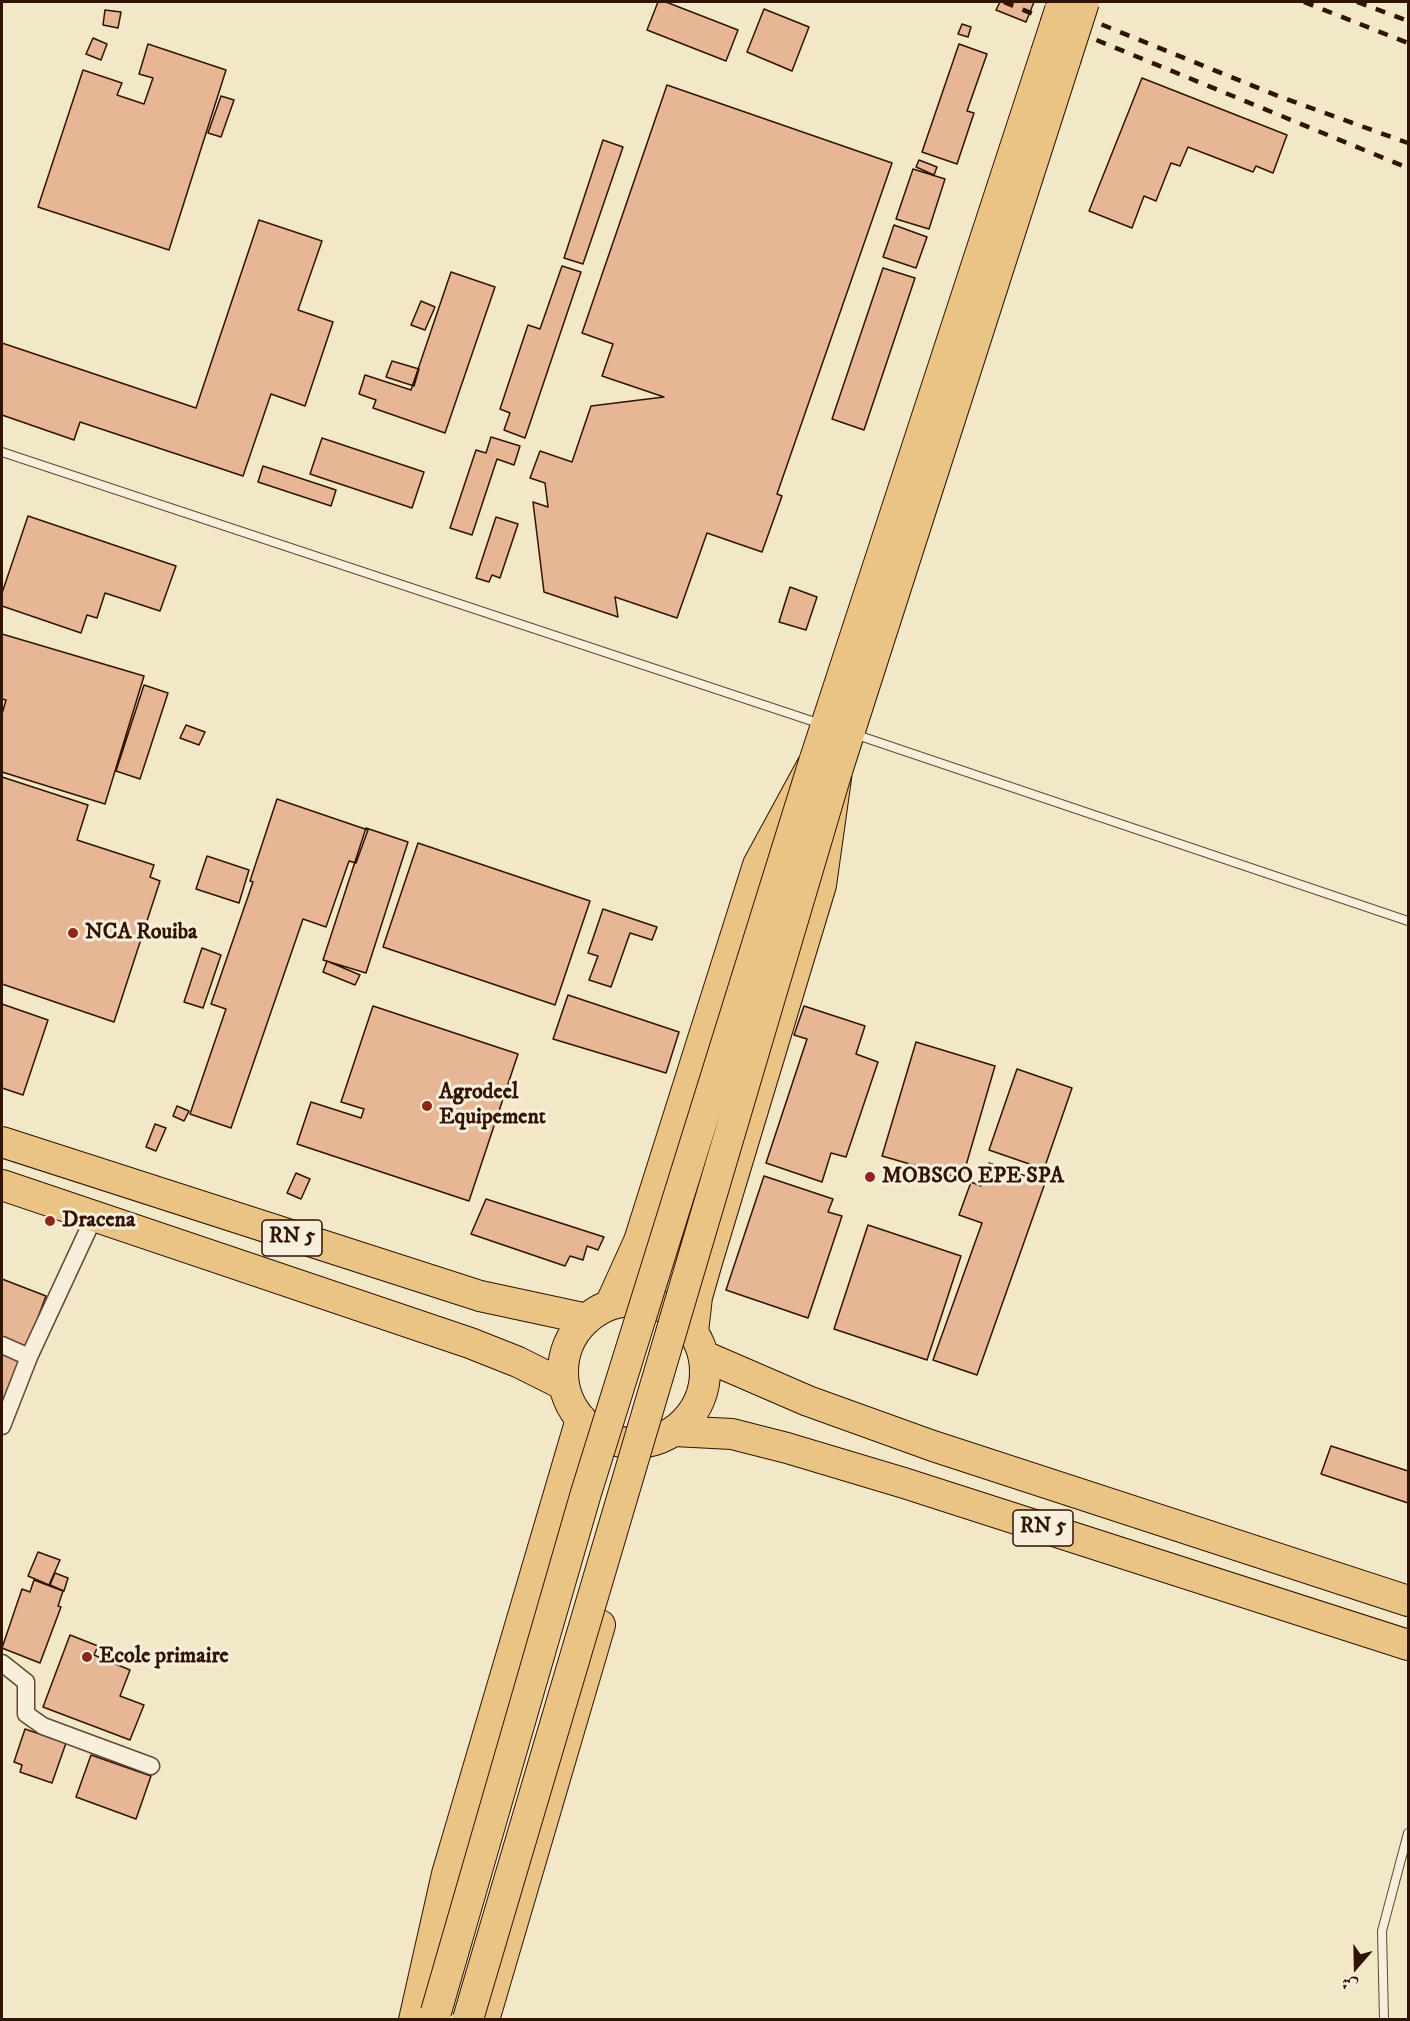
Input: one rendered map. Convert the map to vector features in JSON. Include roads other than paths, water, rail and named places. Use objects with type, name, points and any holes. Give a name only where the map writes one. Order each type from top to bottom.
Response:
[{"type":"highway","points":[[1056,56],[1062,2]]},
{"type":"highway","points":[[428,2017],[586,1493],[826,766],[1056,56],[1084,2]]},
{"type":"highway","points":[[598,1312],[628,1301],[656,1305],[681,1318],[698,1344],[705,1370],[700,1398],[694,1411],[664,1436],[634,1443],[615,1440],[596,1432],[581,1419],[570,1403],[564,1385],[563,1367],[567,1349],[575,1333],[598,1312],[639,1241],[758,865],[826,766]]},
{"type":"highway","points":[[698,1344],[702,1280],[821,885],[826,766]]},
{"type":"highway","points":[[468,2019],[826,766]]},
{"type":"highway","name":"RN 5","points":[[2,1142],[480,1296],[598,1312]]},
{"type":"highway","name":"RN 5","points":[[2,1185],[470,1342],[564,1385]]},
{"type":"highway","name":"RN 5","points":[[698,1344],[808,1401],[933,1446],[1408,1601]]},
{"type":"highway","points":[[428,2017],[447,1874],[581,1419]]},
{"type":"highway","name":"RN 5","points":[[664,1436],[732,1434],[787,1448],[904,1483],[1408,1645]]},
{"type":"highway","points":[[484,2019],[664,1436]]},
{"type":"street","points":[[2,1426],[28,1357],[95,1215]]},
{"type":"street","points":[[2,1345],[28,1357]]},
{"type":"street","points":[[2,1663],[26,1682],[26,1714],[43,1726],[151,1767]]},
{"type":"lane","points":[[2,452],[1408,921]]},
{"type":"lane","points":[[1384,2019],[1382,1931],[1408,1833]]},
{"type":"railway","points":[[1004,2],[1408,168]]},
{"type":"railway","points":[[1046,2],[1278,96],[1408,143]]},
{"type":"railway","points":[[1304,2],[1408,43]]},
{"type":"railway","points":[[1357,2],[1408,21]]},
{"type":"place","name":"NCA Rouiba","points":[[73,933]]},
{"type":"place","name":"Agrodeel Equipement","points":[[427,1106]]},
{"type":"place","name":"MOBSCO EPE SPA","points":[[870,1177]]},
{"type":"place","name":"Dracena","points":[[50,1221]]},
{"type":"place","name":"Ecole primaire","points":[[87,1657]]}]
